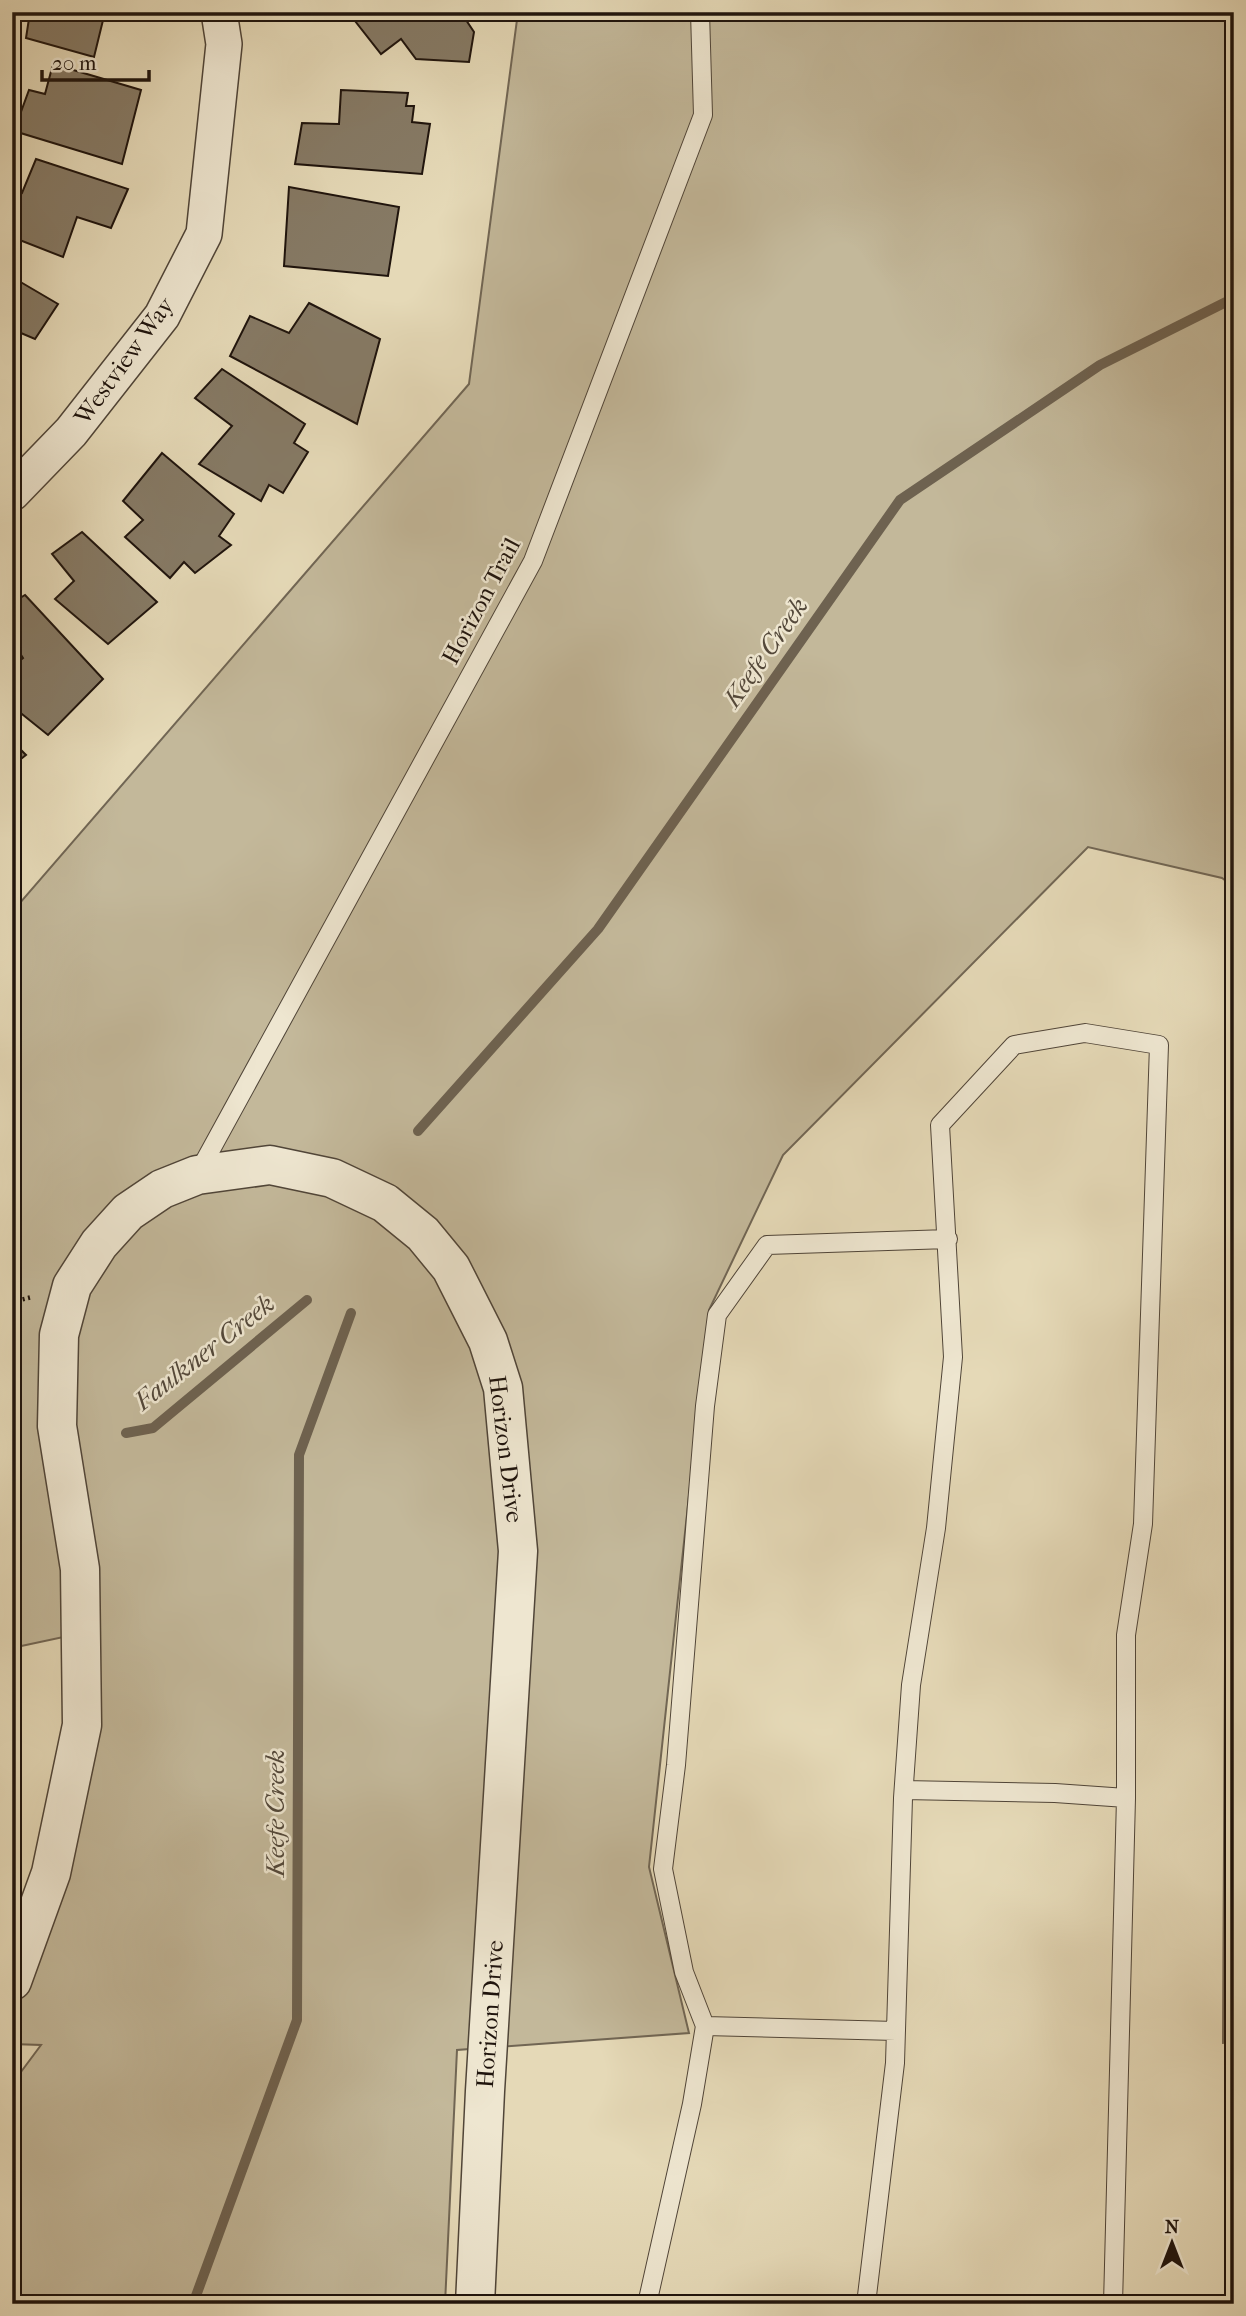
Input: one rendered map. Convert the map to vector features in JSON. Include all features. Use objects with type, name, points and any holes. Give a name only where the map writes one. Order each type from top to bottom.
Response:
[{"type":"street","name":"Westview Way","points":[[12,493],[71,432],[162,316],[204,234],[222,28]]},
{"type":"street","name":"Horizon Drive","points":[[12,1981],[51,1873],[82,1725],[80,1569],[57,1426],[59,1335],[72,1286],[99,1244],[128,1212],[162,1189],[197,1175],[270,1165],[332,1178],[385,1203],[423,1234],[451,1268],[488,1341],[503,1388],[518,1551],[485,2091],[475,2304]]},
{"type":"lane","name":"Horizon Trail","points":[[197,1175],[533,561],[703,115],[700,12]]},
{"type":"lane","points":[[866,2304],[895,2063],[904,1790],[911,1685],[936,1528],[953,1357],[940,1125],[1014,1045],[1085,1033],[1159,1045],[1143,1524],[1126,1635],[1126,1798],[1113,2304]]},
{"type":"lane","points":[[647,2304],[692,2104],[705,2025],[684,1972],[663,1868],[676,1765],[705,1406],[717,1315],[767,1245],[948,1239]]},
{"type":"lane","points":[[904,1790],[1055,1793],[1126,1798]]},
{"type":"lane","points":[[705,2025],[896,2032]]},
{"type":"shaded area","points":[[518,12],[1234,12],[1234,887],[1222,878],[1088,847],[783,1155],[709,1310],[649,1867],[689,2033],[457,2050],[445,2304],[12,2304],[12,2084],[41,2045],[12,2044],[12,1957],[43,1894],[82,1633],[12,1648],[12,912],[469,384]]},
{"type":"shaded area","points":[[1234,1608],[1234,2042],[1223,2043],[1225,1657]]},
{"type":"building","points":[[30,12],[105,12],[94,57],[26,38]]},
{"type":"building","points":[[348,12],[451,12],[454,20],[466,20],[474,32],[469,62],[416,59],[401,39],[381,54]]},
{"type":"building","points":[[53,64],[141,90],[122,164],[14,131],[29,90],[45,94]]},
{"type":"building","points":[[341,90],[408,93],[406,106],[414,106],[412,122],[430,124],[422,174],[295,164],[302,123],[339,124]]},
{"type":"building","points":[[36,159],[128,189],[111,228],[77,217],[63,257],[12,237],[16,220],[12,218],[12,189],[22,193]]},
{"type":"building","points":[[289,187],[399,207],[388,276],[284,266]]},
{"type":"building","points":[[12,277],[58,304],[35,339],[21,333],[12,346]]},
{"type":"building","points":[[309,303],[380,339],[357,424],[230,356],[250,316],[289,333]]},
{"type":"building","points":[[222,369],[305,424],[294,443],[308,452],[283,493],[269,485],[261,501],[199,464],[232,426],[195,398]]},
{"type":"building","points":[[162,453],[234,514],[219,536],[231,545],[195,573],[184,562],[170,578],[125,537],[143,520],[123,501]]},
{"type":"building","points":[[82,532],[157,602],[108,644],[55,599],[74,581],[52,554]]},
{"type":"building","points":[[25,595],[103,679],[48,735],[12,706],[12,667],[23,658],[12,641],[12,603]]},
{"type":"building","points":[[12,741],[26,755],[12,766]]},
{"type":"waterway","name":"Keefe Creek","points":[[418,1131],[598,929],[900,500],[1100,365],[1234,298]]},
{"type":"waterway","name":"Faulkner Creek","points":[[126,1433],[153,1428],[307,1300]]},
{"type":"waterway","name":"Keefe Creek","points":[[193,2304],[297,2020],[299,1455],[351,1313]]}]
